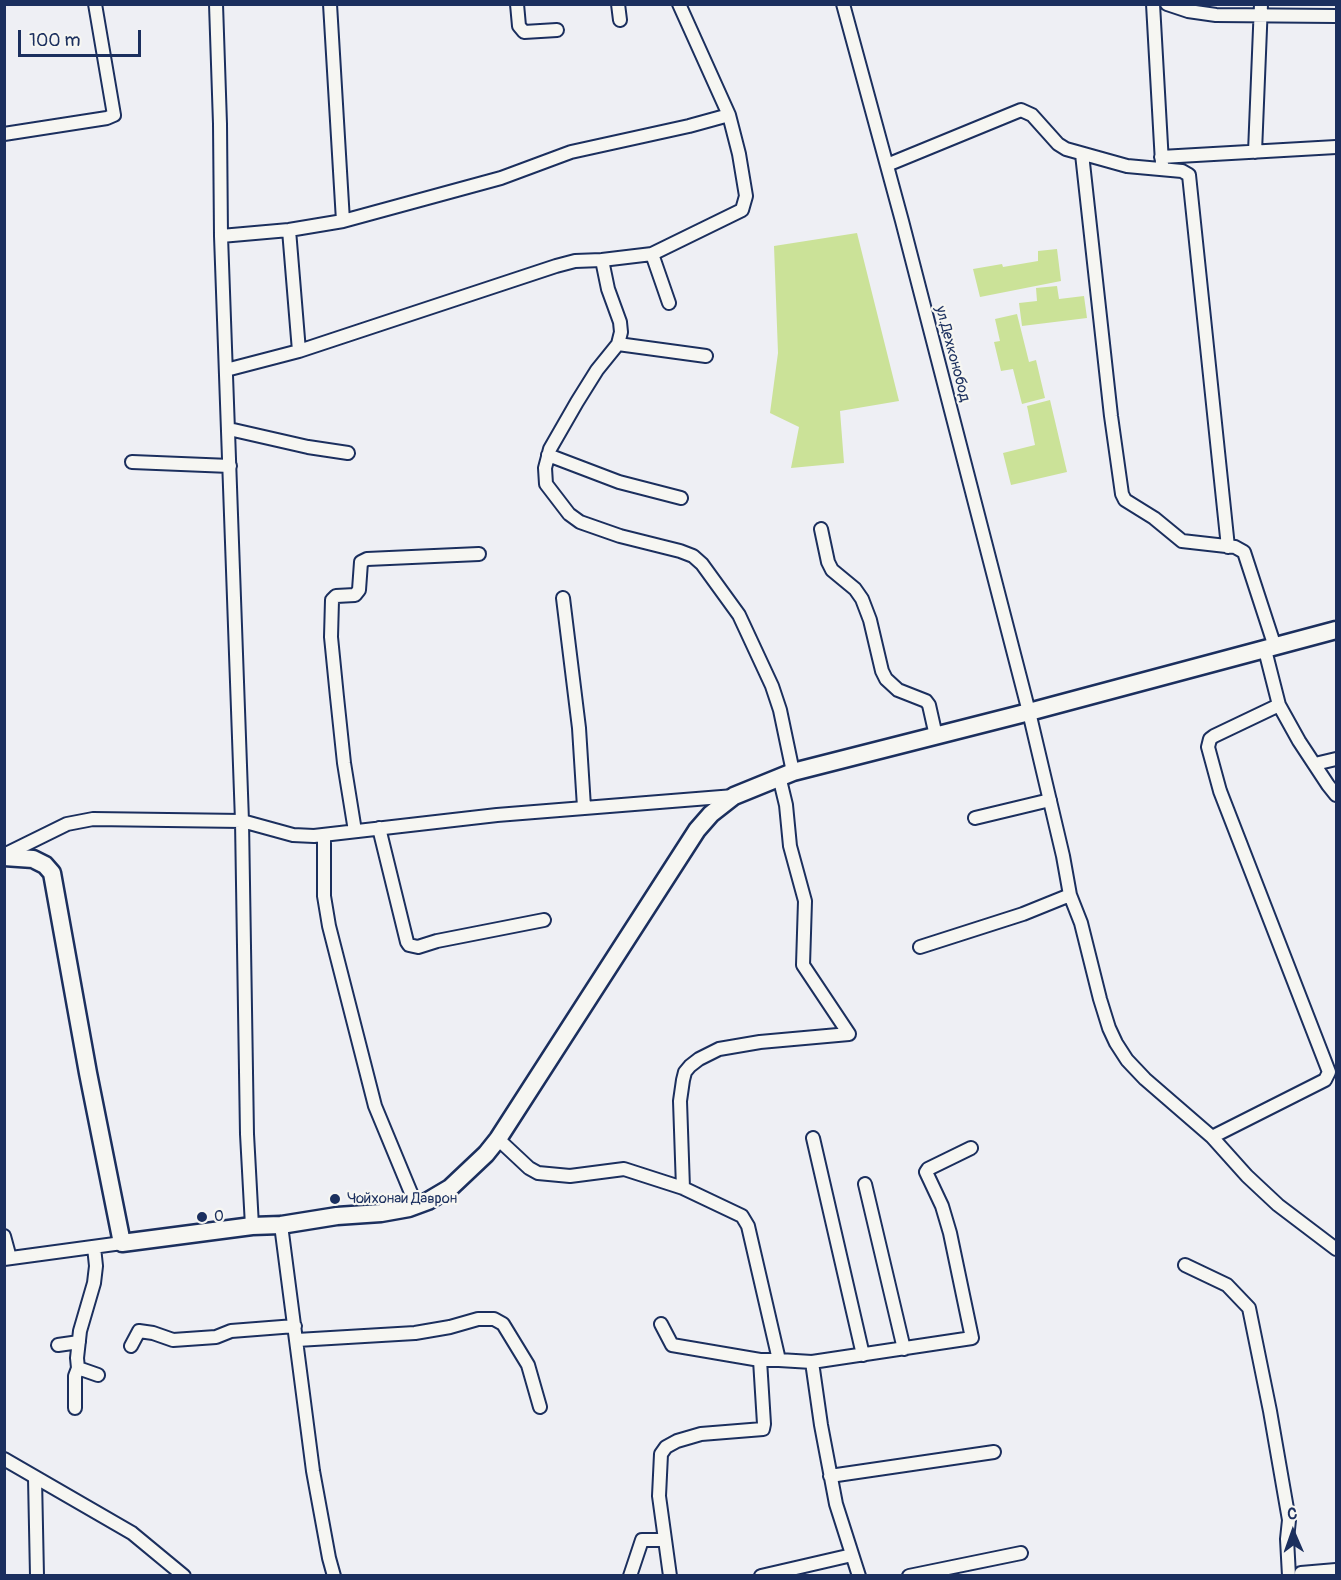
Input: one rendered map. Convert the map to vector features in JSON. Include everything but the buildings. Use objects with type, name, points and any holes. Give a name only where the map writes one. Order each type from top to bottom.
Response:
[{"type":"main road","points":[[4,856],[33,860],[45,865],[52,873],[122,1244],[337,1216],[381,1213],[416,1205],[450,1188],[486,1154],[498,1139],[697,830],[711,814],[734,796],[786,774],[1336,630]]},
{"type":"street","points":[[4,134],[114,115],[95,4]]},
{"type":"street","points":[[216,4],[221,236],[242,821],[247,1134],[252,1227]]},
{"type":"street","points":[[330,4],[343,221]]},
{"type":"street","points":[[517,4],[519,26],[524,32],[557,30]]},
{"type":"street","points":[[618,4],[620,20]]},
{"type":"street","points":[[226,370],[299,351],[556,266],[575,261],[652,254],[742,210],[746,196],[729,115],[679,4]]},
{"type":"street","name":"ул.Дехконобод","points":[[843,4],[1029,712],[1064,856],[1070,895],[1092,962],[1100,999],[1116,1043],[1127,1060],[1145,1079],[1212,1137],[1247,1176],[1278,1205],[1336,1249]]},
{"type":"street","points":[[1153,4],[1162,163]]},
{"type":"street","points":[[1167,4],[1201,14],[1261,10],[1331,12]]},
{"type":"street","points":[[1255,153],[1261,10]]},
{"type":"street","points":[[887,165],[1021,110],[1032,116],[1058,144],[1082,154],[1127,166],[1336,147]]},
{"type":"street","points":[[221,236],[289,230],[343,221],[501,178],[571,152],[729,115]]},
{"type":"street","points":[[1082,154],[1111,417],[1122,494],[1125,500],[1154,518],[1182,541],[1228,546],[1239,548],[1244,552],[1270,648],[1279,705],[1336,795]]},
{"type":"street","points":[[1162,163],[1182,171],[1189,175],[1190,179],[1200,297],[1228,546]]},
{"type":"street","points":[[289,230],[299,351]]},
{"type":"street","points":[[652,254],[669,303]]},
{"type":"street","points":[[602,260],[621,332],[618,344],[597,370],[548,455],[544,468],[546,484],[573,518],[580,522],[620,536],[693,556],[702,564],[739,615],[772,686],[780,710],[790,846],[805,901],[803,964],[849,1034],[760,1042],[719,1049],[690,1066],[683,1080],[680,1101],[683,1188]]},
{"type":"street","points":[[618,344],[706,356]]},
{"type":"street","points":[[229,429],[308,447],[348,453]]},
{"type":"street","points":[[548,455],[619,482],[681,498]]},
{"type":"street","points":[[132,462],[230,466]]},
{"type":"street","points":[[821,529],[832,570],[855,589],[862,599],[886,679],[898,690],[926,701],[936,736]]},
{"type":"street","points":[[355,831],[344,763],[331,637],[332,600],[336,596],[355,595],[359,590],[361,562],[367,559],[479,554]]},
{"type":"street","points":[[562,598],[579,728],[584,807]]},
{"type":"street","points":[[1212,1137],[1325,1080],[1329,1072],[1220,791],[1208,747],[1210,739],[1214,736],[1279,705]]},
{"type":"street","points":[[1315,764],[1336,759]]},
{"type":"street","points":[[4,856],[67,824],[93,819],[242,821],[293,835],[324,835],[584,807],[734,796]]},
{"type":"street","points":[[975,818],[1050,800]]},
{"type":"street","points":[[379,828],[407,942],[410,945],[418,947],[436,941],[544,920]]},
{"type":"street","points":[[324,835],[324,896],[337,961],[366,1077],[379,1116],[416,1205]]},
{"type":"street","points":[[920,947],[1023,914],[1070,895]]},
{"type":"street","points":[[813,1138],[863,1355]]},
{"type":"street","points":[[498,1139],[529,1168],[538,1173],[570,1176],[624,1169],[683,1188],[742,1216],[746,1221],[779,1360]]},
{"type":"street","points":[[661,1324],[672,1345],[760,1360],[812,1362],[972,1338],[950,1233],[942,1206],[926,1172],[971,1148]]},
{"type":"street","points":[[865,1184],[904,1349]]},
{"type":"street","points":[[281,1225],[313,1471],[334,1575]]},
{"type":"street","points":[[4,1236],[7,1259],[122,1244]]},
{"type":"street","points":[[75,1408],[75,1376],[78,1368],[79,1342],[94,1283],[96,1266],[94,1247]]},
{"type":"street","points":[[1185,1265],[1227,1285],[1249,1308],[1267,1392],[1289,1520],[1287,1539],[1295,1574],[1336,1570]]},
{"type":"street","points":[[297,1340],[416,1333],[478,1319],[494,1319],[503,1324],[528,1365],[540,1407]]},
{"type":"street","points":[[132,1346],[139,1331],[173,1340],[216,1337],[231,1331],[295,1326]]},
{"type":"street","points":[[58,1345],[79,1342]]},
{"type":"street","points":[[670,1575],[659,1496],[661,1454],[666,1447],[677,1441],[701,1434],[763,1429],[760,1360]]},
{"type":"street","points":[[812,1362],[836,1504],[859,1575]]},
{"type":"street","points":[[78,1368],[98,1375]]},
{"type":"street","points":[[830,1476],[994,1452]]},
{"type":"street","points":[[4,1459],[132,1533],[184,1575]]},
{"type":"street","points":[[36,1478],[37,1575]]},
{"type":"street","points":[[630,1575],[642,1540],[664,1540]]},
{"type":"street","points":[[909,1575],[1021,1554]]},
{"type":"street","points":[[761,1575],[852,1555]]},
{"type":"green space","points":[[857,233],[899,401],[840,411],[844,463],[791,468],[799,427],[770,413],[778,353],[774,246]]},
{"type":"green space","points":[[1057,249],[1061,281],[980,297],[973,269],[1038,261],[1038,251]]},
{"type":"green space","points":[[1057,286],[1059,299],[1084,296],[1087,318],[1022,326],[1019,303],[1037,301],[1036,288]]},
{"type":"green space","points":[[1017,314],[1029,362],[1036,360],[1045,398],[1022,404],[1013,369],[1001,371],[994,342],[1000,341],[995,319]]},
{"type":"green space","points":[[1050,400],[1067,472],[1011,485],[1003,453],[1035,445],[1027,406]]},
{"type":"place","name":"Чойхонаи Даврон","points":[[335,1199]]},
{"type":"place","name":"O","points":[[202,1217]]}]
